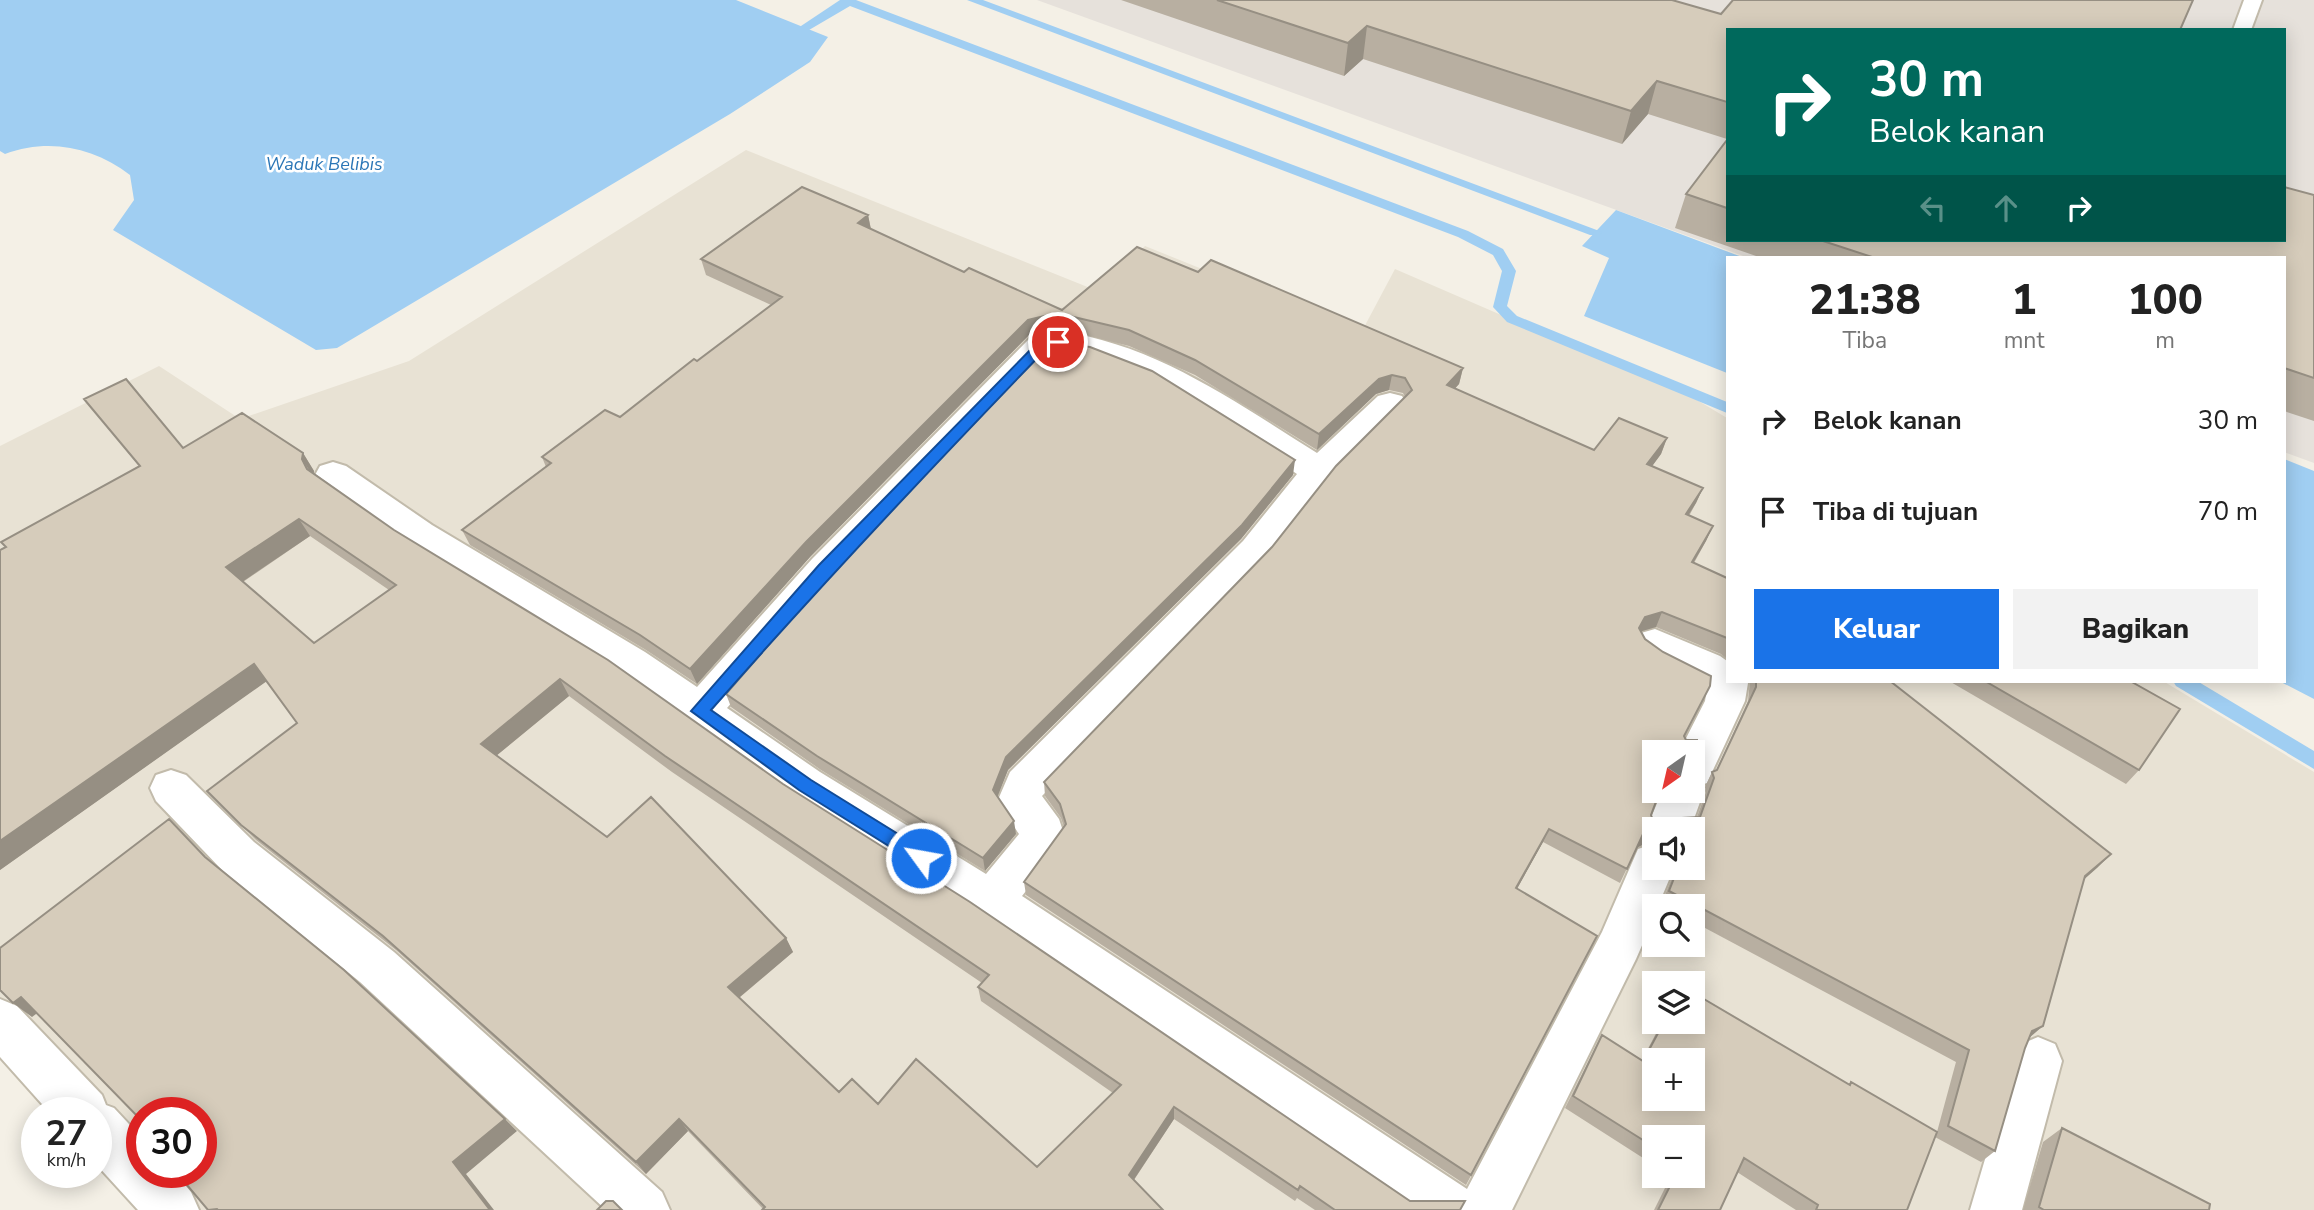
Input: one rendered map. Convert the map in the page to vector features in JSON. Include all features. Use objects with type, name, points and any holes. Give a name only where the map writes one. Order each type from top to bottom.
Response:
[{"type":"street","points":[[700,711],[825,569],[1042,345],[1058,342],[1082,345],[1173,378],[1319,471]]},
{"type":"street","points":[[990,901],[1043,837],[1044,832],[1018,802],[1026,785],[1256,551],[1319,471],[1390,404]]},
{"type":"street","points":[[333,475],[419,535],[631,663],[805,785],[990,901],[1453,1210]]},
{"type":"street","points":[[1655,644],[1706,667],[1726,682]]},
{"type":"street","points":[[1705,743],[1725,701],[1728,683]]},
{"type":"street","points":[[170,788],[238,856],[377,967],[643,1210]]},
{"type":"street","points":[[1484,1210],[1620,944],[1647,880]]},
{"type":"street","points":[[0,1022],[69,1097]]},
{"type":"street","points":[[1996,1210],[2038,1061]]},
{"type":"street","points":[[112,1143],[173,1210]]},
{"type":"lane","points":[[2243,28],[2253,0]]},
{"type":"shaded area","points":[[1037,0],[2314,0],[2314,463],[2286,453],[2286,256],[1743,256]]},
{"type":"shaded area","points":[[746,150],[1100,292],[1145,246],[1361,333],[1395,269],[1697,400],[1726,417],[1726,683],[2166,683],[2314,772],[2314,1210],[173,1210],[153,1188],[217,1188],[217,1097],[126,1097],[126,1158],[112,1143],[112,1097],[80,1097],[0,1019],[0,446],[159,366],[240,419],[409,361]]},
{"type":"water","name":"Waduk Belibis","points":[[0,0],[736,0],[828,37],[810,62],[730,114],[337,348],[316,350],[113,230],[134,200],[130,175],[116,165],[86,152],[54,146],[21,149],[5,154],[0,151]]},
{"type":"water","points":[[1616,210],[1739,256],[1726,256],[1726,373],[1584,316],[1609,258],[1582,246]]},
{"type":"water","points":[[2286,460],[2314,471],[2314,699],[2283,683],[2286,683]]},
{"type":"building","points":[[1217,0],[1672,0],[1721,14],[1733,0],[2193,0],[2181,28],[1726,28],[1726,102],[1657,81],[1631,111],[1367,26],[1348,43]]},
{"type":"building","points":[[1726,141],[1726,208],[1686,194]]},
{"type":"building","points":[[802,187],[868,215],[858,223],[964,272],[969,268],[1062,310],[1137,247],[1198,272],[1211,260],[1463,368],[1447,385],[1594,450],[1619,418],[1667,438],[1647,464],[1703,488],[1686,514],[1713,526],[1692,562],[1726,578],[1726,638],[1662,612],[1645,617],[1639,628],[1645,639],[1663,652],[1711,676],[1710,686],[1684,736],[1686,740],[1642,740],[1642,803],[1656,803],[1652,817],[1642,817],[1642,836],[1627,869],[1549,829],[1516,888],[1597,936],[1471,1175],[1024,882],[1066,824],[1060,804],[1044,782],[1272,547],[1336,466],[1412,390],[1405,378],[1392,375],[1379,379],[1319,434],[1195,360],[1129,330],[1057,313],[1028,320],[806,542],[690,669],[640,635],[462,530],[551,463],[542,457],[605,410],[620,417],[694,359],[697,361],[782,297],[701,259]]},
{"type":"building","points":[[2286,188],[2314,195],[2314,378],[2286,369],[2286,256],[1869,256],[1826,242],[2286,242]]},
{"type":"building","points":[[1052,342],[1090,347],[1152,371],[1295,460],[1242,525],[1006,757],[993,790],[1014,821],[983,858],[817,756],[726,694],[836,567]]},
{"type":"building","points":[[126,379],[183,448],[242,413],[303,453],[302,459],[307,469],[394,530],[608,660],[783,784],[970,902],[1410,1201],[1465,1201],[1460,1210],[1335,1210],[1300,1186],[1298,1190],[1174,1107],[1129,1175],[1163,1210],[762,1210],[765,1207],[679,1119],[636,1162],[383,936],[241,825],[207,791],[297,723],[254,664],[0,841],[0,550],[6,547],[1,542],[140,466],[84,399]],"holes":[[[299,519],[396,585],[314,643],[226,567]],[[560,679],[665,756],[989,975],[978,987],[1121,1085],[1037,1167],[916,1059],[878,1104],[852,1079],[839,1092],[728,987],[786,938],[651,797],[607,837],[481,744]]]},
{"type":"building","points":[[1756,683],[1893,683],[2111,854],[2085,876],[2043,1026],[2032,1031],[2025,1048],[1995,1151],[1948,1126],[1969,1050],[1705,910],[1705,894],[1675,894],[1669,891],[1673,880],[1705,880],[1705,817],[1700,817],[1714,778],[1712,772],[1717,770]]},
{"type":"building","points":[[1988,683],[2134,683],[2180,709],[2139,770]]},
{"type":"building","points":[[169,819],[205,857],[344,970],[505,1119],[453,1162],[490,1210],[208,1210],[189,1188],[217,1188],[217,1097],[126,1097],[126,1105],[21,997],[13,1003],[0,990],[0,948]]},
{"type":"building","points":[[1705,1000],[1850,1085],[1851,1082],[1937,1132],[1907,1210],[1816,1210],[1818,1205],[1744,1158],[1720,1210],[1658,1210],[1669,1188],[1705,1188],[1705,1125],[1642,1125],[1642,1139],[1573,1096],[1602,1035],[1642,1060],[1642,1111],[1705,1111],[1705,1048],[1650,1048],[1658,1034],[1705,1034]]},
{"type":"building","points":[[2062,1128],[2210,1204],[2209,1210],[2044,1210],[2039,1207]]},
{"type":"building","points":[[606,1201],[613,1201],[622,1210],[597,1210]]},
{"type":"waterway","points":[[973,0],[1595,232]]},
{"type":"waterway","points":[[805,28],[849,1]]},
{"type":"waterway","points":[[849,1],[1463,234],[1498,252],[1509,271],[1500,307],[1512,319],[1726,408]]},
{"type":"waterway","points":[[2185,683],[2314,761]]},
{"type":"route","points":[[921,858],[805,785],[700,711],[825,569],[1042,345],[1058,342]]}]
